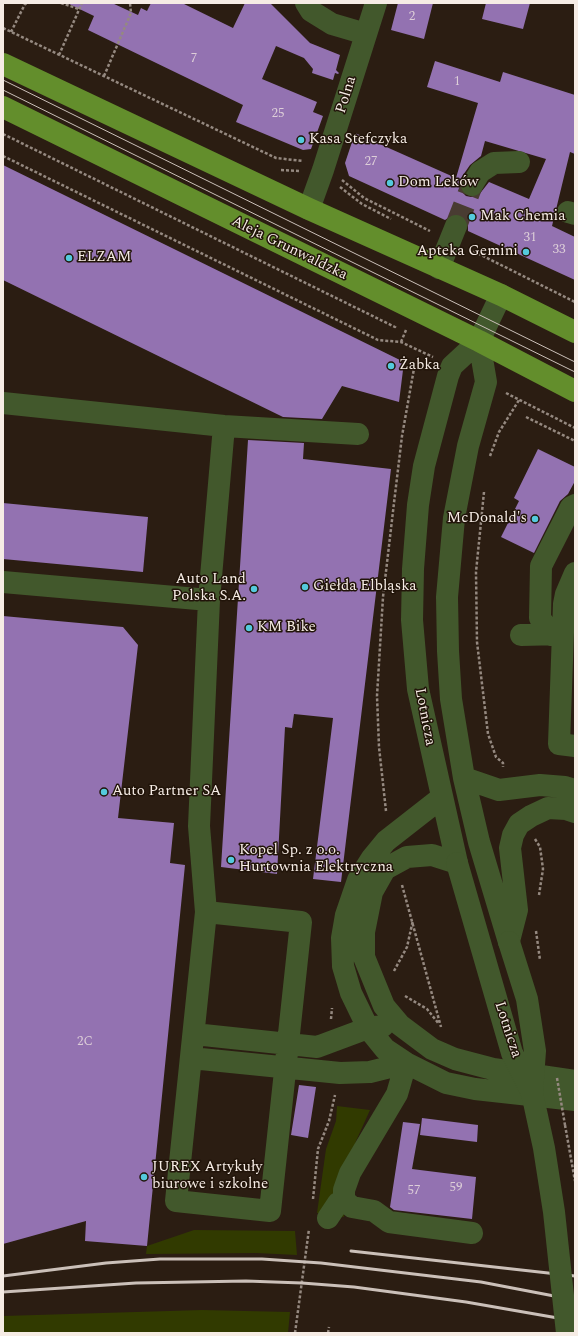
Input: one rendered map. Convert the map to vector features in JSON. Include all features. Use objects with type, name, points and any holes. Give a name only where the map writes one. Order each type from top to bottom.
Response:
[{"type":"main road","points":[[3,64],[309,209],[501,295],[575,332]]},
{"type":"main road","name":"Aleja Grunwaldzka","points":[[3,107],[478,341],[575,391]]},
{"type":"street","points":[[306,3],[311,11],[332,24],[366,34]]},
{"type":"street","name":"Polna","points":[[309,209],[323,170],[376,3]]},
{"type":"street","points":[[472,185],[480,172],[494,163],[519,162]]},
{"type":"street","points":[[439,268],[454,233]]},
{"type":"street","name":"Lotnicza","points":[[501,295],[478,341],[452,366],[435,420],[424,466],[418,506],[413,569],[412,620],[418,689],[441,798],[457,863],[512,1052],[532,1093],[544,1148],[554,1212],[567,1333]]},
{"type":"street","name":"Lotnicza","points":[[478,341],[486,382],[468,446],[454,518],[447,597],[451,699],[464,778],[479,842],[527,999],[535,1051],[532,1093]]},
{"type":"street","points":[[3,404],[224,426],[358,434]]},
{"type":"street","points":[[206,912],[301,922],[270,1211],[176,1201],[206,912],[200,826],[209,600],[224,426]]},
{"type":"street","points":[[563,635],[540,618],[541,566],[571,507],[575,505]]},
{"type":"street","points":[[575,573],[566,594],[559,744],[575,746]]},
{"type":"street","points":[[3,582],[209,600]]},
{"type":"street","points":[[521,635],[563,635]]},
{"type":"street","points":[[464,778],[499,790],[540,785],[565,787],[575,790]]},
{"type":"street","points":[[441,798],[386,841],[372,858],[358,880],[346,915],[342,938],[343,966],[351,993],[368,1028],[385,1049],[406,1063],[446,1083],[475,1089],[568,1100]]},
{"type":"street","points":[[509,942],[517,910],[510,848],[513,835],[519,824],[531,816],[548,808],[566,809],[575,812]]},
{"type":"street","points":[[457,863],[432,856],[407,857],[385,869],[372,892],[364,932],[364,957],[384,1006],[400,1025],[432,1049],[455,1059],[493,1069],[575,1081]]},
{"type":"street","points":[[194,1034],[317,1047],[368,1028],[400,1025]]},
{"type":"street","points":[[192,1058],[340,1073],[370,1072],[406,1063]]},
{"type":"street","points":[[406,1063],[397,1094],[350,1173],[344,1190],[344,1200],[352,1207],[374,1211],[388,1222],[472,1233]]},
{"type":"street","points":[[319,1220],[338,1203],[344,1200]]},
{"type":"path","points":[[11,32],[24,3],[29,3]]},
{"type":"path","points":[[61,3],[79,9]]},
{"type":"path","points":[[59,55],[82,3]]},
{"type":"path","points":[[104,76],[131,13],[130,3]]},
{"type":"path","points":[[3,28],[276,158],[303,161],[323,170],[346,182],[364,198],[454,233],[575,302]]},
{"type":"path","points":[[3,156],[378,340],[401,342]]},
{"type":"path","points":[[488,461],[499,432],[519,400]]},
{"type":"path","points":[[529,404],[575,428]]},
{"type":"path","points":[[526,417],[575,441]]},
{"type":"path","points":[[477,642],[476,572],[480,516],[485,484]]},
{"type":"path","points":[[382,613],[377,696],[379,747],[386,811]]},
{"type":"path","points":[[402,884],[440,1024]]},
{"type":"path","points":[[376,989],[393,974],[407,947],[413,920]]},
{"type":"path","points":[[338,1040],[330,1026],[333,1000],[336,996],[351,993]]},
{"type":"path","points":[[404,995],[427,1009],[440,1024],[445,1033]]},
{"type":"path","points":[[312,1200],[318,1149],[329,1121],[340,1073]]},
{"type":"path","points":[[568,1100],[575,1181]]},
{"type":"path","points":[[296,1333],[319,1220]]},
{"type":"path","points":[[328,1333],[329,1327]]},
{"type":"green space","points":[[337,1106],[370,1110],[356,1141],[342,1191],[344,1217],[317,1213],[326,1149],[336,1121]]},
{"type":"green space","points":[[194,1230],[295,1231],[297,1255],[256,1253],[146,1254],[147,1246]]},
{"type":"green space","points":[[202,1310],[290,1312],[288,1333],[3,1333],[3,1316]]},
{"type":"building","points":[[67,3],[112,3],[138,15],[141,8],[147,11],[151,3],[182,3],[233,28],[245,3],[270,3],[310,43],[340,55],[336,70],[339,73],[335,73],[333,80],[312,73],[313,69],[304,58],[276,46],[262,79],[317,102],[313,112],[323,116],[311,149],[303,150],[236,122],[243,105],[88,30],[94,16]]},
{"type":"building","points":[[398,3],[433,3],[424,39],[391,30]]},
{"type":"building","points":[[486,3],[530,3],[523,29],[482,19]]},
{"type":"building","points":[[435,61],[500,82],[503,72],[575,95],[575,154],[570,152],[552,226],[575,237],[575,280],[468,231],[466,218],[461,215],[454,214],[445,220],[349,176],[345,163],[355,133],[456,178],[478,103],[427,87]],"holes":[[[485,141],[546,159],[529,199],[489,182],[478,196],[466,196],[461,191],[461,178],[470,165],[481,156]]]},
{"type":"building","points":[[3,165],[404,362],[399,402],[342,386],[322,419],[283,417],[3,280]]},
{"type":"building","points":[[248,440],[304,443],[303,459],[391,469],[341,882],[313,879],[333,718],[294,714],[292,728],[285,727],[277,874],[221,867]]},
{"type":"building","name":"McDonald's","points":[[538,449],[575,467],[575,481],[568,494],[560,501],[534,553],[501,537],[519,501],[514,498]]},
{"type":"building","points":[[3,503],[148,517],[143,572],[3,559]]},
{"type":"building","points":[[3,616],[123,627],[138,645],[118,818],[174,823],[170,863],[185,865],[147,1246],[85,1241],[86,1221],[3,1244]]},
{"type":"building","points":[[299,1085],[316,1087],[308,1138],[291,1135]]},
{"type":"building","points":[[422,1118],[478,1125],[477,1142],[420,1135]]},
{"type":"building","points":[[403,1122],[420,1124],[412,1169],[476,1177],[472,1219],[394,1210],[390,1207]]},
{"type":"tunnel","points":[[456,226],[472,185]]},
{"type":"tram line","points":[[3,80],[575,362]]},
{"type":"tram line","points":[[3,90],[575,372]]},
{"type":"railway","points":[[351,1251],[575,1276]]},
{"type":"railway","points":[[3,1276],[106,1263],[160,1259],[262,1259],[321,1263],[481,1282],[575,1300]]},
{"type":"railway","points":[[3,1292],[136,1283],[246,1281],[302,1283],[354,1287],[466,1302],[575,1321]]},
{"type":"place","name":"Kasa Stefczyka","points":[[301,140]]},
{"type":"place","name":"Dom Leków","points":[[390,183]]},
{"type":"place","name":"Mak Chemia","points":[[472,217]]},
{"type":"place","name":"Apteka Gemini","points":[[526,252]]},
{"type":"place","name":"ELZAM","points":[[69,258]]},
{"type":"place","name":"Żabka","points":[[391,366]]},
{"type":"place","name":"McDonald's","points":[[535,519]]},
{"type":"place","name":"Giełda Elbląska","points":[[305,587]]},
{"type":"place","name":"Auto Land Polska S.A.","points":[[254,589]]},
{"type":"place","name":"KM Bike","points":[[249,628]]},
{"type":"place","name":"Auto Partner SA","points":[[104,792]]},
{"type":"place","name":"Kopel Sp. z o.o. Hurtownia Elektryczna","points":[[231,860]]},
{"type":"place","name":"JUREX Artykuły biurowe i szkolne","points":[[144,1177]]}]
